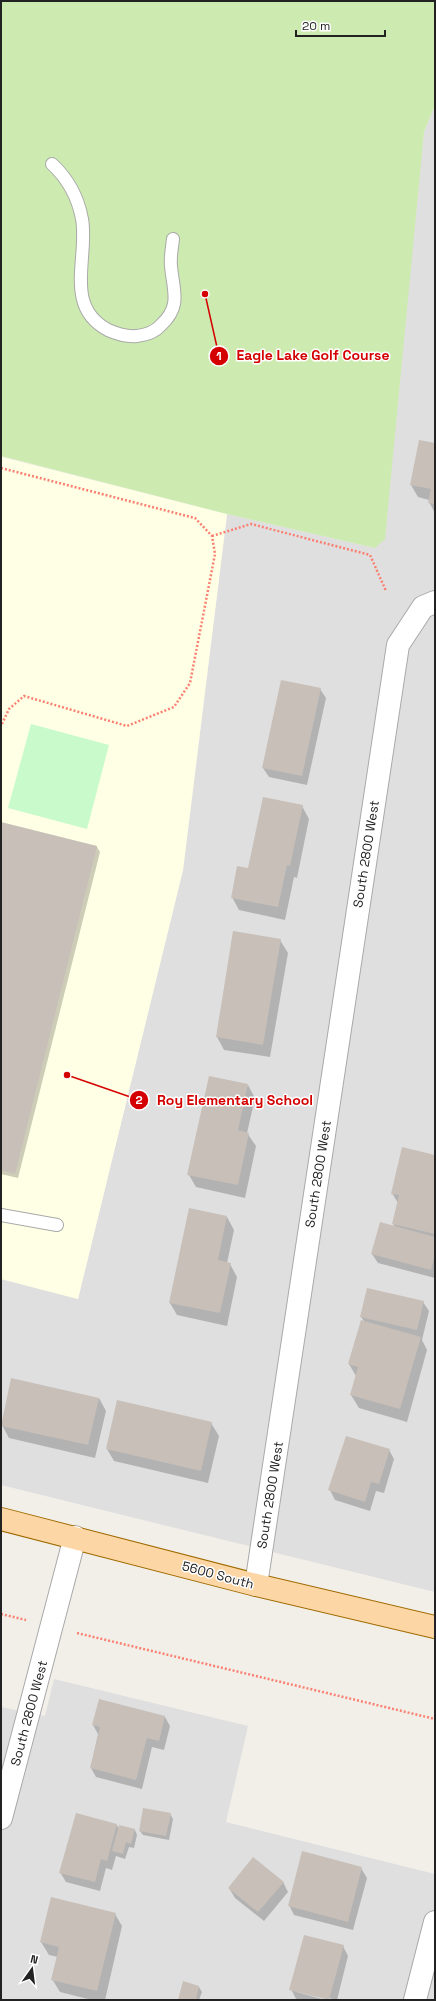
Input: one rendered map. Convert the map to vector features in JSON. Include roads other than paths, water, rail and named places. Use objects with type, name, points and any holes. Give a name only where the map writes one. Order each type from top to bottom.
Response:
[{"type":"main road","name":"5600 South","points":[[1,1519],[256,1585],[435,1627]]},
{"type":"street","name":"South 2800 West","points":[[256,1585],[398,646],[423,607],[435,602]]},
{"type":"street","name":"South 2800 West","points":[[1,1818],[75,1537]]},
{"type":"street","points":[[415,2000],[435,1922]]},
{"type":"lane","points":[[52,164],[61,172],[78,202],[84,236],[80,269],[80,286],[84,303],[90,316],[100,326],[115,333],[131,337],[146,335],[159,328],[168,319],[174,309],[175,297],[171,266],[173,239]]},
{"type":"lane","points":[[1,1215],[57,1225]]},
{"type":"place","name":"Eagle Lake Golf Course","points":[[205,294]]},
{"type":"place","name":"Roy Elementary School","points":[[67,1075]]}]
